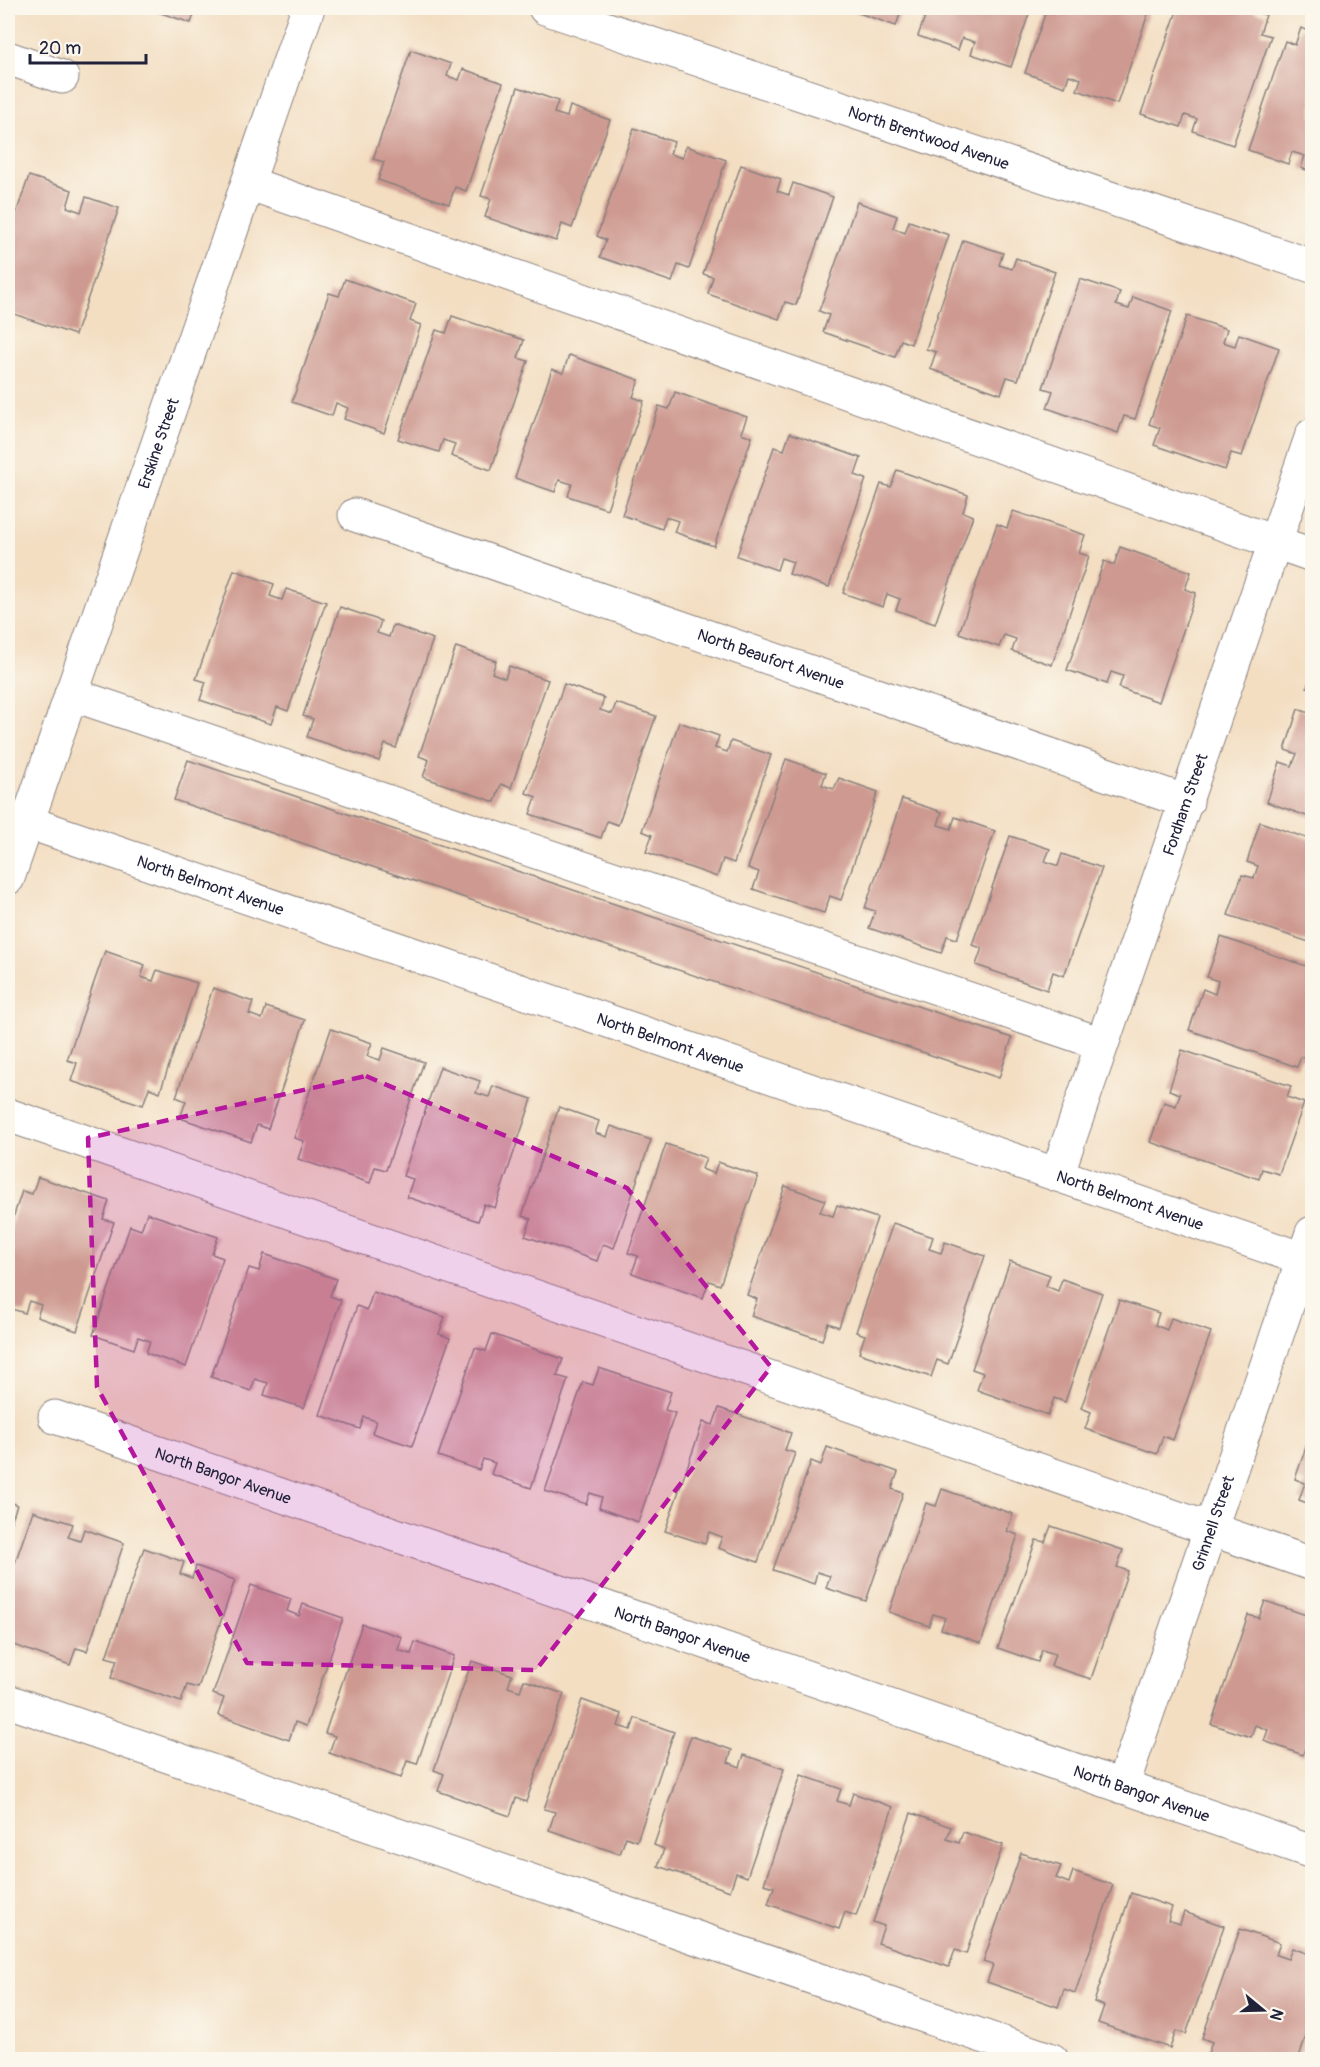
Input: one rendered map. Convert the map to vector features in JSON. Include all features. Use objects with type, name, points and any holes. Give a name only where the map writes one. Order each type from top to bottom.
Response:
[{"type":"street","name":"Erskine Street","points":[[8,878],[308,8]]},
{"type":"street","name":"North Brentwood Avenue","points":[[545,8],[1312,266]]},
{"type":"street","points":[[8,58],[62,77]]},
{"type":"street","points":[[248,183],[1312,555]]},
{"type":"street","name":"Fordham Street","points":[[1057,1175],[1312,435]]},
{"type":"street","name":"North Beaufort Avenue","points":[[355,515],[1187,802]]},
{"type":"street","points":[[71,694],[1102,1044]]},
{"type":"street","name":"North Belmont Avenue","points":[[27,822],[1057,1175],[1310,1252]]},
{"type":"street","points":[[8,1115],[1312,1564]]},
{"type":"street","name":"Grinnell Street","points":[[1122,1787],[1310,1252]]},
{"type":"street","name":"North Bangor Avenue","points":[[55,1417],[1312,1852]]},
{"type":"street","points":[[8,1701],[1052,2060]]},
{"type":"highlighted area","points":[[366,1076],[627,1188],[771,1367],[536,1670],[247,1663],[97,1387],[88,1138]]},
{"type":"building","points":[[146,8],[196,8],[191,23]]},
{"type":"building","points":[[858,8],[902,8],[896,26],[856,12]]},
{"type":"building","points":[[928,8],[1031,8],[1011,67],[971,54],[975,42],[962,38],[958,50],[918,36]]},
{"type":"building","points":[[1047,8],[1150,8],[1117,104],[1077,90],[1081,79],[1069,75],[1065,87],[1025,73]]},
{"type":"building","points":[[1178,8],[1243,8],[1266,15],[1260,33],[1271,36],[1233,145],[1193,131],[1197,119],[1185,115],[1181,127],[1141,114]]},
{"type":"building","points":[[1301,28],[1312,32],[1312,172],[1301,168],[1305,156],[1292,152],[1288,164],[1248,150],[1285,41],[1295,45]]},
{"type":"building","points":[[411,50],[451,64],[447,76],[459,80],[463,69],[503,83],[466,191],[455,187],[449,204],[378,180],[384,162],[373,159]]},
{"type":"building","points":[[518,87],[558,101],[554,113],[567,117],[570,106],[610,120],[572,228],[562,224],[556,241],[485,217],[491,199],[481,196]]},
{"type":"building","points":[[634,128],[674,142],[670,154],[682,158],[686,146],[726,160],[689,269],[678,265],[672,282],[600,257],[606,240],[597,236]]},
{"type":"building","points":[[741,165],[781,179],[777,191],[789,195],[793,183],[833,197],[796,305],[785,302],[779,319],[708,294],[713,277],[703,274]]},
{"type":"building","points":[[8,171],[14,174],[8,194]]},
{"type":"building","points":[[29,176],[72,190],[67,207],[81,212],[86,197],[119,208],[75,335],[8,312],[8,237]]},
{"type":"building","points":[[857,202],[897,216],[893,228],[905,233],[909,221],[949,235],[911,344],[901,340],[895,357],[823,332],[829,315],[819,311]]},
{"type":"building","points":[[963,240],[1003,253],[999,265],[1012,269],[1016,258],[1055,272],[1018,380],[1007,377],[1001,394],[930,369],[936,352],[926,349]]},
{"type":"building","points":[[345,279],[416,304],[410,321],[421,325],[384,433],[344,419],[348,408],[336,403],[332,416],[292,402],[329,293],[339,296]]},
{"type":"building","points":[[1080,279],[1120,292],[1116,305],[1129,309],[1133,297],[1172,311],[1135,419],[1124,416],[1118,433],[1047,408],[1053,391],[1043,388]]},
{"type":"building","points":[[452,316],[524,340],[518,358],[528,361],[491,470],[451,456],[455,444],[443,440],[439,452],[398,439],[436,330],[446,333]]},
{"type":"building","points":[[1187,316],[1227,329],[1223,342],[1235,346],[1239,334],[1279,348],[1242,456],[1231,453],[1225,470],[1154,445],[1160,428],[1149,424]]},
{"type":"building","points":[[569,355],[639,380],[633,397],[644,401],[607,509],[568,496],[572,484],[559,480],[555,492],[515,478],[552,369],[563,373]]},
{"type":"building","points":[[675,392],[747,417],[741,433],[752,437],[714,546],[674,532],[678,521],[666,517],[662,529],[622,515],[659,406],[669,409]]},
{"type":"building","points":[[790,433],[861,458],[855,475],[866,479],[829,587],[789,574],[793,562],[781,558],[777,570],[737,556],[774,447],[784,450]]},
{"type":"building","points":[[897,470],[968,495],[963,512],[973,516],[935,624],[896,610],[900,599],[887,594],[883,607],[843,593],[881,484],[891,487]]},
{"type":"building","points":[[1013,511],[1085,535],[1079,553],[1089,556],[1052,665],[1012,651],[1016,639],[1004,635],[999,647],[959,633],[997,524],[1007,528]]},
{"type":"building","points":[[1120,547],[1191,572],[1185,589],[1196,593],[1159,702],[1119,688],[1123,676],[1111,672],[1107,684],[1067,670],[1104,561],[1114,565]]},
{"type":"building","points":[[234,570],[274,584],[270,596],[282,600],[286,589],[326,602],[288,711],[277,707],[271,724],[200,700],[206,682],[196,679]]},
{"type":"building","points":[[340,607],[381,621],[377,633],[389,637],[393,625],[433,639],[396,748],[385,744],[379,761],[307,737],[313,719],[303,716]]},
{"type":"building","points":[[456,647],[496,661],[492,673],[505,678],[509,666],[548,680],[511,788],[501,784],[495,802],[423,777],[429,760],[419,756]]},
{"type":"building","points":[[1312,671],[1312,689],[1307,687]]},
{"type":"building","points":[[564,684],[604,698],[600,710],[612,714],[616,703],[656,716],[618,825],[607,821],[601,838],[530,814],[536,797],[526,793]]},
{"type":"building","points":[[1298,709],[1312,714],[1312,818],[1267,802],[1280,762],[1292,766],[1297,754],[1285,750]]},
{"type":"building","points":[[679,722],[719,736],[715,748],[727,752],[731,741],[771,755],[734,863],[723,859],[717,877],[646,852],[652,835],[642,831]]},
{"type":"building","points":[[786,759],[826,773],[822,785],[834,789],[839,778],[878,792],[841,900],[830,896],[824,913],[753,889],[759,872],[748,868]]},
{"type":"building","points":[[188,760],[1012,1038],[999,1078],[174,800]]},
{"type":"building","points":[[902,799],[942,812],[938,825],[951,829],[955,817],[995,831],[957,939],[947,936],[941,953],[869,928],[875,911],[865,908]]},
{"type":"building","points":[[1260,822],[1312,840],[1312,943],[1228,915],[1242,875],[1254,878],[1258,866],[1247,862]]},
{"type":"building","points":[[1010,836],[1050,849],[1045,861],[1058,866],[1062,854],[1102,868],[1064,976],[1053,972],[1047,990],[976,965],[982,948],[972,945]]},
{"type":"building","points":[[1221,937],[1312,968],[1312,1061],[1301,1057],[1297,1067],[1189,1030],[1203,989],[1215,994],[1218,981],[1207,977]]},
{"type":"building","points":[[105,951],[145,965],[141,977],[153,981],[157,970],[197,983],[160,1092],[149,1088],[143,1105],[71,1081],[77,1063],[67,1060]]},
{"type":"building","points":[[213,988],[253,1002],[249,1014],[262,1019],[266,1007],[305,1020],[268,1129],[257,1125],[251,1142],[180,1118],[186,1101],[176,1097]]},
{"type":"building","points":[[331,1029],[372,1043],[367,1056],[380,1060],[384,1048],[424,1062],[386,1170],[375,1167],[370,1183],[298,1159],[304,1141],[294,1138]]},
{"type":"building","points":[[1182,1050],[1291,1086],[1287,1097],[1304,1103],[1279,1174],[1262,1169],[1259,1179],[1150,1142],[1164,1102],[1176,1106],[1180,1094],[1169,1090]]},
{"type":"building","points":[[440,1067],[480,1081],[476,1093],[489,1097],[493,1086],[532,1099],[495,1208],[484,1204],[478,1221],[407,1197],[413,1179],[403,1176]]},
{"type":"building","points":[[559,1107],[599,1121],[595,1133],[607,1137],[611,1126],[651,1140],[614,1248],[603,1244],[597,1261],[525,1236],[531,1219],[522,1216]]},
{"type":"building","points":[[666,1144],[706,1158],[702,1169],[714,1174],[718,1162],[758,1176],[720,1285],[709,1281],[703,1298],[632,1273],[638,1256],[628,1253]]},
{"type":"building","points":[[38,1177],[109,1201],[103,1219],[114,1222],[77,1331],[37,1317],[41,1305],[29,1301],[25,1313],[8,1308],[8,1233],[22,1191],[32,1194]]},
{"type":"building","points":[[785,1186],[825,1200],[820,1212],[833,1216],[837,1205],[877,1218],[839,1327],[828,1323],[822,1340],[751,1316],[757,1299],[747,1295]]},
{"type":"building","points":[[147,1213],[218,1237],[212,1254],[223,1258],[186,1367],[146,1353],[150,1341],[138,1337],[134,1349],[93,1335],[130,1226],[141,1230]]},
{"type":"building","points":[[893,1223],[933,1237],[929,1249],[941,1253],[945,1242],[985,1256],[948,1364],[937,1360],[931,1377],[859,1353],[865,1335],[856,1332]]},
{"type":"building","points":[[264,1254],[336,1279],[330,1296],[341,1300],[304,1408],[264,1395],[268,1383],[255,1379],[251,1391],[211,1377],[249,1268],[259,1271]]},
{"type":"building","points":[[1010,1261],[1050,1275],[1046,1286],[1058,1291],[1062,1279],[1102,1293],[1065,1402],[1054,1398],[1048,1415],[977,1390],[983,1373],[972,1369]]},
{"type":"building","points":[[373,1292],[445,1317],[439,1334],[450,1338],[412,1446],[372,1433],[376,1421],[364,1417],[360,1429],[320,1415],[357,1306],[367,1310]]},
{"type":"building","points":[[1119,1300],[1159,1313],[1155,1325],[1167,1330],[1171,1318],[1211,1332],[1173,1440],[1163,1436],[1157,1454],[1085,1429],[1091,1412],[1081,1408]]},
{"type":"building","points":[[492,1334],[563,1359],[557,1376],[568,1379],[531,1488],[491,1474],[495,1463],[483,1459],[479,1470],[438,1456],[475,1348],[486,1351]]},
{"type":"building","points":[[599,1368],[671,1392],[665,1410],[675,1413],[638,1522],[599,1508],[602,1497],[590,1493],[586,1504],[545,1491],[583,1382],[593,1385]]},
{"type":"building","points":[[719,1408],[791,1433],[785,1450],[795,1453],[758,1562],[718,1548],[722,1537],[709,1532],[705,1544],[665,1531],[703,1422],[713,1425]]},
{"type":"building","points":[[1312,1430],[1312,1505],[1299,1500],[1305,1483],[1295,1479]]},
{"type":"building","points":[[827,1447],[898,1472],[892,1489],[903,1493],[866,1601],[826,1588],[830,1576],[817,1572],[814,1584],[773,1570],[811,1461],[821,1465]]},
{"type":"building","points":[[942,1489],[1013,1514],[1007,1531],[1018,1535],[981,1643],[941,1629],[945,1618],[933,1614],[929,1626],[889,1612],[926,1503],[936,1506]]},
{"type":"building","points":[[8,1501],[17,1505],[8,1531]]},
{"type":"building","points":[[33,1511],[73,1524],[68,1537],[80,1541],[84,1529],[124,1543],[87,1651],[76,1648],[70,1665],[8,1643],[8,1583]]},
{"type":"building","points":[[1051,1526],[1123,1550],[1117,1567],[1128,1571],[1091,1679],[1051,1666],[1055,1654],[1042,1650],[1038,1662],[998,1648],[1036,1540],[1045,1542]]},
{"type":"building","points":[[144,1548],[184,1562],[180,1574],[192,1578],[196,1566],[235,1580],[198,1688],[187,1685],[181,1702],[111,1678],[117,1660],[106,1657]]},
{"type":"building","points":[[251,1585],[291,1599],[287,1611],[299,1616],[303,1604],[343,1618],[306,1726],[295,1722],[289,1740],[218,1715],[224,1698],[213,1694]]},
{"type":"building","points":[[1265,1601],[1312,1617],[1312,1727],[1303,1755],[1264,1741],[1268,1730],[1255,1725],[1251,1737],[1211,1724],[1248,1615],[1259,1618]]},
{"type":"building","points":[[362,1624],[402,1637],[398,1650],[411,1654],[415,1642],[454,1656],[417,1764],[407,1761],[401,1778],[329,1753],[335,1736],[325,1733]]},
{"type":"building","points":[[472,1661],[512,1675],[508,1687],[520,1691],[524,1680],[564,1694],[526,1802],[516,1798],[510,1816],[438,1791],[444,1774],[434,1770]]},
{"type":"building","points":[[582,1700],[622,1714],[618,1726],[631,1730],[635,1718],[674,1732],[637,1841],[626,1837],[620,1854],[549,1830],[555,1812],[544,1809]]},
{"type":"building","points":[[691,1736],[732,1750],[728,1762],[740,1767],[744,1755],[784,1769],[747,1877],[736,1873],[730,1891],[658,1866],[664,1849],[654,1845]]},
{"type":"building","points":[[801,1775],[841,1789],[837,1801],[849,1805],[853,1793],[893,1807],[856,1916],[845,1912],[839,1929],[768,1904],[774,1887],[764,1884]]},
{"type":"building","points":[[911,1813],[951,1827],[947,1839],[959,1843],[963,1832],[1003,1845],[966,1954],[955,1950],[949,1967],[878,1943],[884,1926],[873,1922]]},
{"type":"building","points":[[1021,1853],[1061,1866],[1056,1878],[1069,1883],[1073,1871],[1113,1885],[1075,1993],[1064,1989],[1058,2007],[987,1982],[993,1965],[983,1962]]},
{"type":"building","points":[[1131,1893],[1172,1907],[1168,1920],[1180,1924],[1184,1912],[1224,1926],[1186,2034],[1176,2031],[1170,2048],[1098,2023],[1104,2006],[1094,2002]]},
{"type":"building","points":[[1240,1929],[1280,1943],[1276,1955],[1288,1959],[1292,1948],[1312,1955],[1312,2018],[1298,2060],[1206,2059],[1212,2042],[1202,2038]]}]
